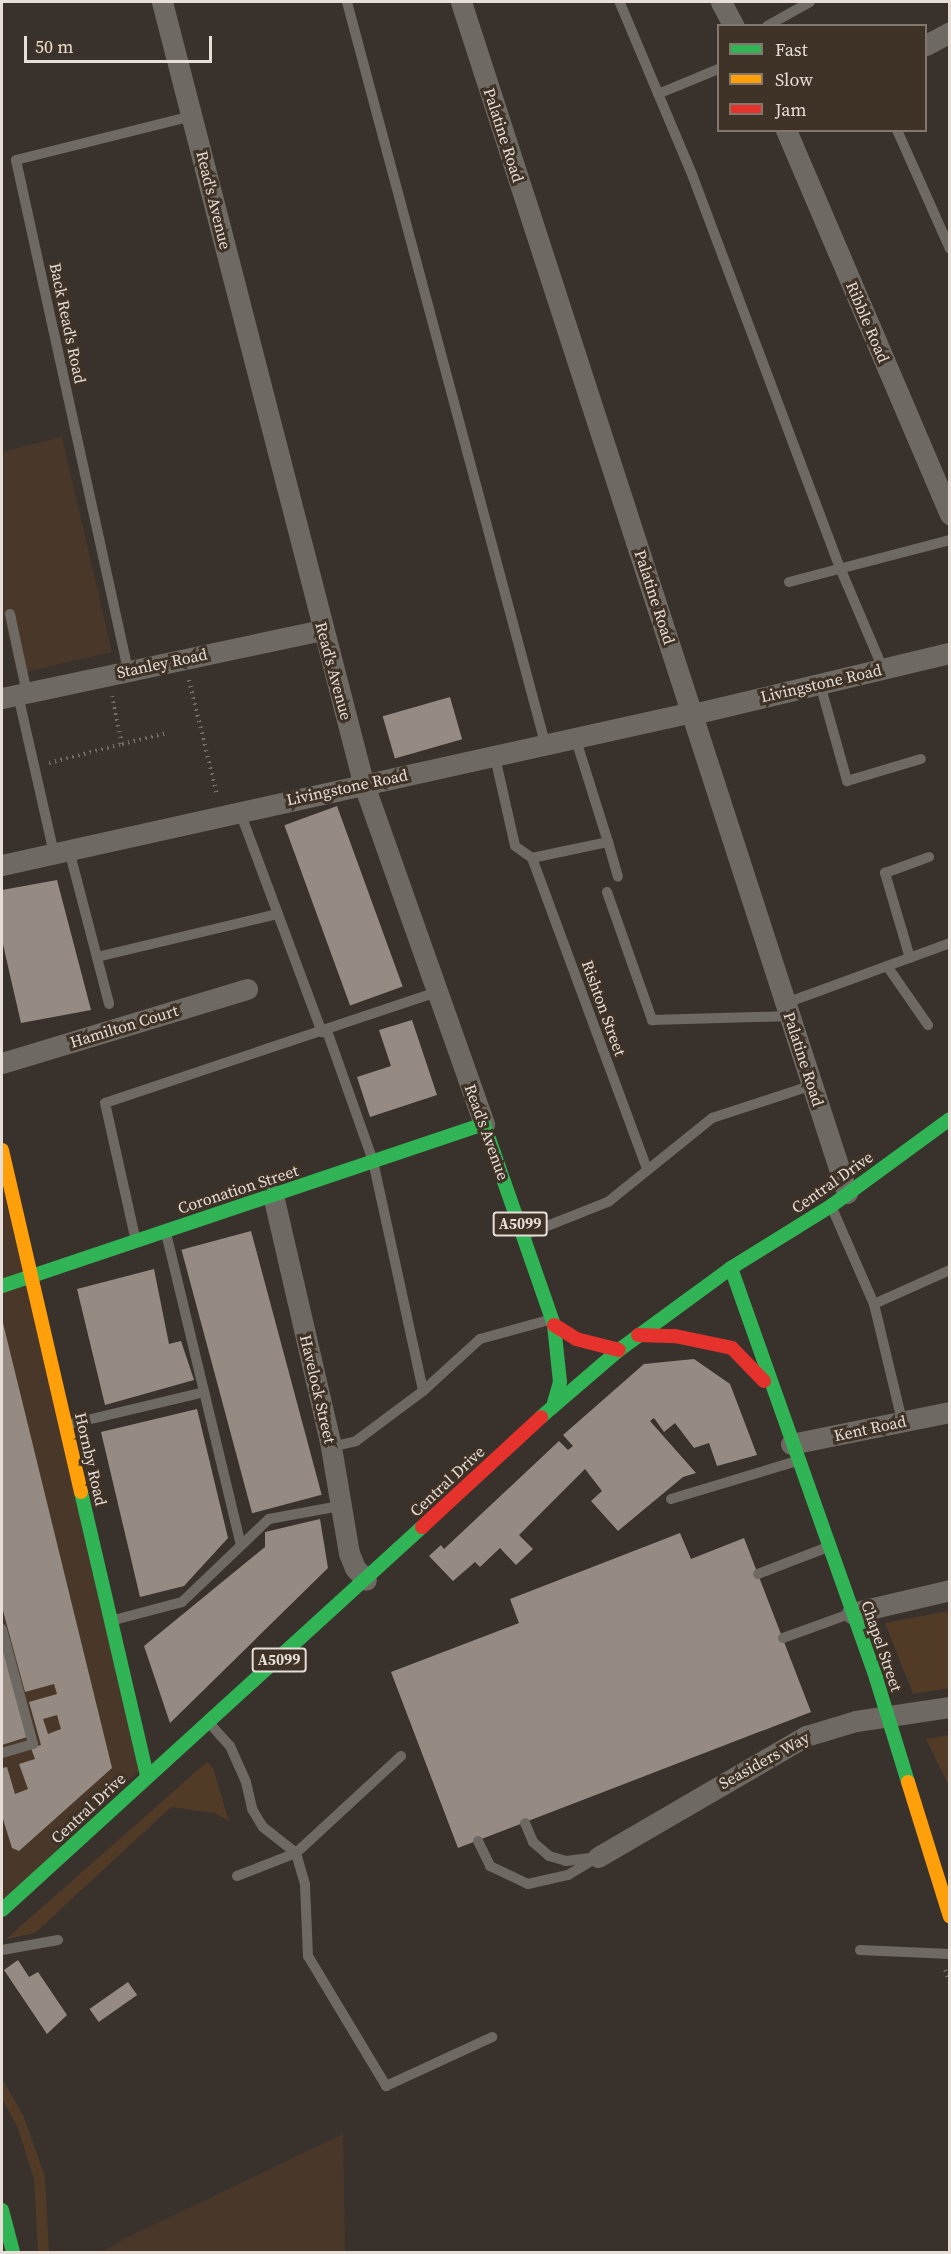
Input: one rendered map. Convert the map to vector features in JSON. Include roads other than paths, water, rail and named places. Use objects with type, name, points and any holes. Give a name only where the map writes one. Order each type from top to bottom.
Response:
[{"type":"main road","name":"Central Drive","points":[[4,1901],[209,1723],[553,1407],[619,1350],[731,1268],[839,1200],[950,1119]]},
{"type":"main road","name":"Coronation Street","points":[[2,1286],[484,1124]]},
{"type":"main road","name":"Read's Avenue","points":[[484,1124],[552,1322],[560,1375],[553,1407]]},
{"type":"main road","name":"Hornby Road","points":[[2,1150],[147,1776]]},
{"type":"main road","name":"Chapel Street","points":[[731,1268],[897,1743],[950,1917]]},
{"type":"main road","points":[[552,1322],[576,1339],[619,1350]]},
{"type":"main road","name":"Chapel Street","points":[[638,1335],[675,1336],[732,1348],[772,1390]]},
{"type":"main road","points":[[2,2210],[13,2253]]},
{"type":"street","name":"Read's Avenue","points":[[162,2],[363,782],[484,1124]]},
{"type":"street","name":"Palatine Road","points":[[461,2],[813,1085],[839,1200]]},
{"type":"street","points":[[721,2],[733,24]]},
{"type":"street","points":[[927,44],[950,32]]},
{"type":"street","name":"Ribble Road","points":[[787,132],[950,514]]},
{"type":"street","name":"Stanley Road","points":[[16,695],[322,630]]},
{"type":"street","name":"Livingstone Road","points":[[2,865],[232,814],[363,782],[546,747],[950,653]]},
{"type":"street","name":"Hamilton Court","points":[[2,1063],[247,989]]},
{"type":"street","name":"Havelock Street","points":[[273,1195],[331,1447],[351,1561],[366,1580]]},
{"type":"street","name":"Kent Road","points":[[794,1452],[902,1421],[950,1412]]},
{"type":"street","points":[[852,1613],[950,1590]]},
{"type":"street","name":"Seasiders Way","points":[[598,1857],[778,1749],[823,1729],[856,1721],[948,1708]]},
{"type":"lane","points":[[347,2],[546,747]]},
{"type":"lane","points":[[771,24],[810,2]]},
{"type":"lane","points":[[620,3],[658,94],[841,570],[883,669]]},
{"type":"lane","points":[[658,94],[717,69]]},
{"type":"lane","name":"Back Read's Road","points":[[128,670],[16,160],[193,116]]},
{"type":"lane","points":[[898,132],[950,249]]},
{"type":"lane","points":[[789,582],[950,540]]},
{"type":"lane","points":[[10,614],[16,695],[34,767],[97,957],[109,1004]]},
{"type":"lane","points":[[819,684],[847,781],[921,759]]},
{"type":"lane","points":[[576,740],[618,877]]},
{"type":"lane","points":[[495,757],[515,846],[532,858],[608,842]]},
{"type":"lane","points":[[232,814],[278,914],[373,1161],[423,1391]]},
{"type":"lane","points":[[910,958],[885,873],[929,857]]},
{"type":"lane","name":"Rishton Street","points":[[532,858],[647,1169]]},
{"type":"lane","points":[[608,892],[652,1020],[788,1009],[887,966],[950,943]]},
{"type":"lane","points":[[97,957],[278,914]]},
{"type":"lane","points":[[887,966],[928,1025]]},
{"type":"lane","points":[[136,1240],[105,1103],[325,1032],[437,992]]},
{"type":"lane","points":[[524,1235],[608,1202],[712,1118],[813,1085]]},
{"type":"lane","points":[[839,1200],[874,1304],[902,1421]]},
{"type":"lane","points":[[166,1230],[241,1545]]},
{"type":"lane","points":[[874,1304],[950,1270]]},
{"type":"lane","points":[[331,1447],[356,1441],[423,1391],[480,1339],[552,1322]]},
{"type":"lane","points":[[66,1425],[204,1392]]},
{"type":"lane","points":[[671,1499],[794,1452]]},
{"type":"lane","points":[[111,1621],[182,1602],[269,1519],[340,1506]]},
{"type":"lane","points":[[758,1574],[828,1546]]},
{"type":"lane","points":[[783,1638],[852,1613]]},
{"type":"lane","points":[[2,1629],[33,1744],[2,1753]]},
{"type":"lane","points":[[209,1723],[230,1746],[246,1782],[252,1809],[263,1827],[297,1853],[305,1885],[308,1956],[386,2086],[492,2037]]},
{"type":"lane","points":[[237,1876],[297,1853],[401,1756]]},
{"type":"lane","points":[[525,1822],[538,1848],[549,1856],[566,1861],[598,1857]]},
{"type":"lane","points":[[477,1841],[490,1866],[528,1884],[568,1875],[598,1857]]},
{"type":"lane","points":[[2,1950],[58,1940]]},
{"type":"lane","points":[[860,1950],[950,1954]]}]
